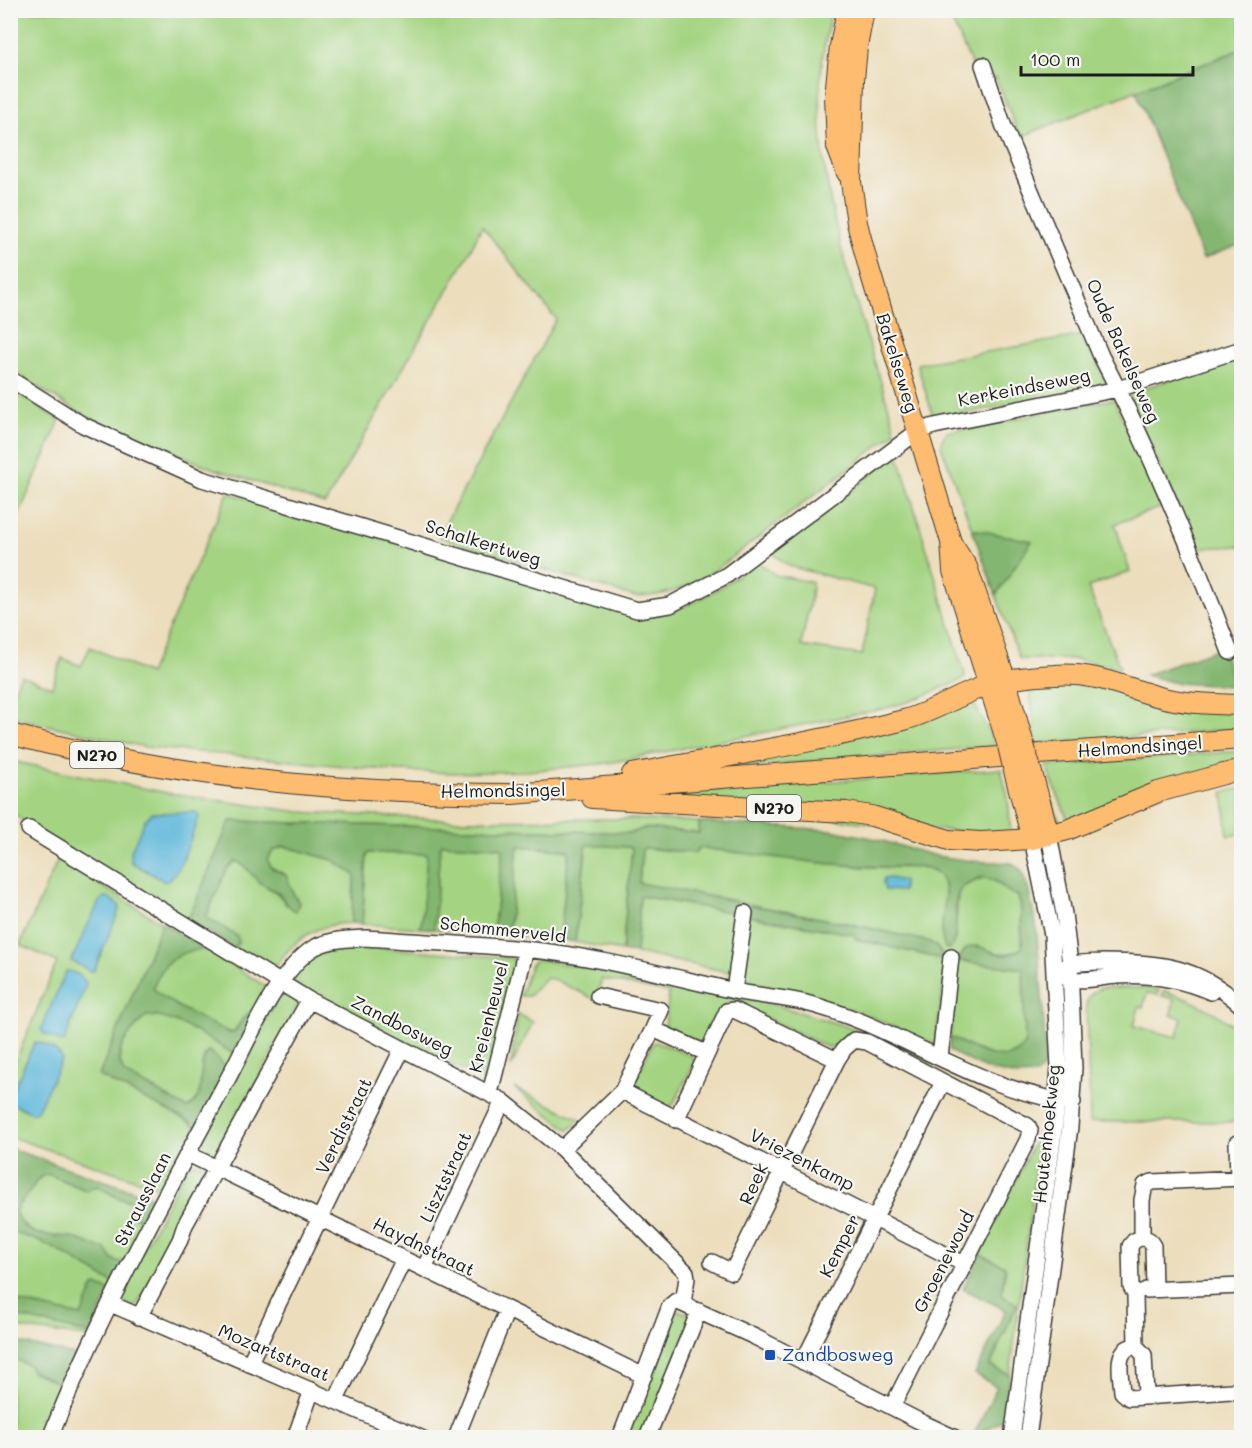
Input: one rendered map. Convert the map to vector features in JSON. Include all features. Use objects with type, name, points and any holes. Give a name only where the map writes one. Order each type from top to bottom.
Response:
[{"type":"main road","name":"Bakelseweg","points":[[847,10],[835,96],[837,147],[851,182]]},
{"type":"main road","name":"Bakelseweg","points":[[864,10],[854,80],[851,182],[857,223],[951,542],[967,567],[1041,837]]},
{"type":"main road","name":"N270","points":[[600,788],[627,776],[881,726],[942,707],[997,683],[1058,674],[1106,679],[1156,696],[1190,703],[1242,705]]},
{"type":"main road","name":"Helmondsingel","points":[[10,734],[109,757],[255,781],[446,794],[512,794],[600,788],[1242,739]]},
{"type":"main road","name":"N270","points":[[512,794],[846,812],[872,816],[949,840],[981,842],[1041,837],[1158,792],[1242,769]]},
{"type":"street","name":"Oude Bakelseweg","points":[[983,65],[1004,128],[1101,356],[1193,555],[1230,652]]},
{"type":"street","name":"Kerkeindseweg","points":[[918,431],[1118,389],[1242,349]]},
{"type":"street","name":"Schalkertweg","points":[[10,379],[82,425],[202,479],[637,610],[670,605],[728,575],[918,431]]},
{"type":"street","name":"Zandbosweg","points":[[29,829],[309,1000],[497,1097],[562,1149],[686,1272],[683,1303]]},
{"type":"street","name":"Houtenhoekweg","points":[[1028,1437],[1073,1102],[1074,1038],[1070,964],[1064,914],[1041,837]]},
{"type":"street","name":"Houtenhoekweg","points":[[1012,1437],[1042,1228],[1059,1067],[1054,951],[1041,837]]},
{"type":"street","points":[[734,991],[745,913]]},
{"type":"street","name":"Schommerveld","points":[[281,983],[294,965],[316,946],[348,939],[526,949],[626,965],[734,991],[806,1003],[847,1016],[1009,1089],[1073,1102]]},
{"type":"street","name":"Kreienheuvel","points":[[497,1097],[526,949]]},
{"type":"street","points":[[940,1058],[951,957]]},
{"type":"street","points":[[1054,974],[1070,964],[1117,962],[1176,967],[1222,988],[1240,1004]]},
{"type":"street","points":[[1054,974],[1071,981],[1151,975],[1196,986],[1240,1004]]},
{"type":"street","name":"Strausslaan","points":[[50,1437],[64,1401],[111,1304],[188,1154],[281,983]]},
{"type":"street","points":[[562,1149],[622,1091],[661,1010],[598,996]]},
{"type":"street","points":[[139,1317],[180,1240],[185,1225],[309,1000]]},
{"type":"street","points":[[676,1120],[718,1027],[727,1011],[734,1010],[837,1060],[849,1044],[854,1040],[860,1040],[943,1082]]},
{"type":"street","points":[[653,1029],[706,1053]]},
{"type":"street","name":"Verdistraat","points":[[249,1364],[402,1049]]},
{"type":"street","name":"Reek","points":[[712,1262],[732,1272],[837,1060]]},
{"type":"street","name":"Groenewoud","points":[[892,1407],[1030,1135],[1030,1130],[1024,1122],[943,1082]]},
{"type":"street","name":"Kemper","points":[[803,1362],[943,1082]]},
{"type":"street","name":"Vriezenkamp","points":[[622,1091],[964,1264]]},
{"type":"street","name":"Lisztstraat","points":[[424,1269],[497,1097]]},
{"type":"street","points":[[1142,1237],[1142,1200],[1145,1185],[1152,1182],[1240,1178],[1237,1143]]},
{"type":"street","name":"Haydnstraat","points":[[188,1154],[644,1376]]},
{"type":"street","points":[[1146,1395],[1144,1355],[1136,1346],[1135,1294],[1131,1287],[1130,1246],[1134,1240],[1142,1237],[1149,1240],[1153,1246],[1154,1289]]},
{"type":"street","points":[[336,1400],[404,1259]]},
{"type":"street","points":[[1135,1294],[1154,1289],[1242,1286]]},
{"type":"street","points":[[620,1437],[671,1303],[676,1301],[955,1437]]},
{"type":"street","name":"Mozartstraat","points":[[111,1304],[417,1437]]},
{"type":"street","points":[[456,1437],[507,1310]]},
{"type":"street","points":[[647,1437],[699,1311]]},
{"type":"street","points":[[1136,1346],[1123,1350],[1121,1356],[1122,1392],[1125,1396],[1231,1391],[1242,1393]]},
{"type":"street","points":[[295,1437],[312,1390]]},
{"type":"green space","points":[[10,11],[831,11],[820,82],[821,133],[826,174],[855,300],[895,433],[721,566],[681,589],[660,595],[635,597],[438,537],[556,319],[482,226],[467,257],[325,504],[214,469],[85,416],[11,371]]},
{"type":"green space","points":[[947,11],[1241,11],[1241,49],[1020,137],[996,78],[981,84]]},
{"type":"green space","points":[[1241,49],[1241,244],[1203,259],[1136,91]]},
{"type":"green space","points":[[1084,335],[1107,383],[1105,386],[936,419],[933,416],[917,364]]},
{"type":"green space","points":[[1241,356],[1241,546],[1196,548],[1129,397],[1133,392]]},
{"type":"green space","points":[[11,389],[60,420],[11,533]]},
{"type":"green space","points":[[1114,399],[1162,507],[1115,524],[1130,572],[1088,587],[1120,668],[1074,659],[1021,659],[996,595],[1031,541],[972,529],[942,448],[942,439],[947,432]]},
{"type":"green space","points":[[898,454],[965,675],[964,679],[911,701],[883,709],[608,763],[528,771],[455,773],[397,771],[145,747],[11,717],[11,698],[21,675],[52,687],[62,658],[81,666],[90,647],[149,674],[228,493],[649,615],[664,613],[693,603],[757,561],[775,575],[812,582],[801,646],[862,655],[875,589],[789,566],[771,552]]},
{"type":"green space","points":[[972,529],[1032,541],[996,595]]},
{"type":"green space","points":[[1222,649],[1233,686],[1176,683],[1146,675]]},
{"type":"green space","points":[[1049,680],[1241,710],[1241,729],[1036,744],[1029,682]]},
{"type":"green space","points":[[972,700],[994,746],[690,772]]},
{"type":"green space","points":[[1241,751],[1241,763],[1069,823],[1046,766]]},
{"type":"green space","points":[[11,761],[167,793],[300,812],[457,820],[632,819],[699,822],[699,833],[644,828],[632,833],[231,821],[188,920],[25,823],[11,810]]},
{"type":"green space","points":[[1001,769],[1008,798],[1011,835],[928,829],[621,797]]},
{"type":"green space","points":[[1040,773],[1061,824],[1055,824]]},
{"type":"green space","points":[[1241,788],[1241,834],[1228,836],[1223,792]]},
{"type":"green space","points":[[230,821],[632,833],[644,828],[699,833],[699,822],[831,830],[872,838],[936,856],[1012,863],[1021,870],[1028,888],[1036,924],[1043,1007],[1044,1065],[1035,1075],[1018,1076],[988,1070],[951,1052],[949,1048],[950,1037],[989,1055],[1009,1056],[1025,1043],[1023,969],[959,961],[963,952],[973,946],[1004,955],[1022,948],[1021,908],[1018,896],[991,879],[978,879],[961,889],[956,902],[955,935],[950,949],[945,948],[942,940],[944,883],[936,872],[925,867],[820,863],[700,848],[694,853],[644,848],[639,883],[737,903],[735,913],[640,896],[636,953],[622,951],[632,850],[629,847],[586,845],[575,942],[560,939],[569,851],[567,849],[518,846],[508,935],[493,933],[503,849],[500,847],[442,844],[434,929],[421,928],[427,854],[369,853],[367,855],[362,924],[351,923],[355,875],[333,860],[284,846],[274,850],[267,859],[272,868],[286,875],[299,903],[296,911],[277,892],[258,881],[240,863],[236,861],[227,869],[206,917],[237,936],[239,942],[234,948],[188,920]]},
{"type":"green space","points":[[442,844],[503,849],[493,933],[434,929],[440,846]]},
{"type":"green space","points":[[587,844],[632,849],[622,951],[575,942]]},
{"type":"green space","points":[[284,846],[333,860],[355,875],[351,923],[327,926],[306,935],[289,950],[274,969],[234,948],[205,918],[227,869],[236,861],[246,867],[262,884],[276,892],[286,905],[299,903],[286,875],[272,868],[266,859],[274,850]]},
{"type":"green space","points":[[518,846],[569,851],[560,939],[508,935]]},
{"type":"green space","points":[[644,848],[694,853],[700,848],[863,867],[930,868],[940,876],[943,882],[955,940],[958,894],[962,887],[985,877],[990,879],[1018,896],[1021,908],[1022,948],[1007,954],[975,948],[966,949],[959,960],[1024,969],[1025,1043],[1016,1054],[998,1057],[950,1037],[958,961],[947,960],[935,1045],[840,1006],[792,991],[742,980],[748,916],[852,934],[856,939],[946,959],[930,942],[856,925],[639,883]]},
{"type":"green space","points":[[369,853],[428,854],[421,928],[362,924]]},
{"type":"green space","points":[[58,859],[162,923],[99,1076],[190,1122],[197,1128],[164,1189],[11,1137],[11,1072],[57,962],[20,945]]},
{"type":"green space","points":[[640,896],[735,913],[734,973],[636,953]]},
{"type":"green space","points":[[750,905],[930,942],[936,946],[946,960],[856,939],[852,934],[748,916]]},
{"type":"green space","points":[[162,923],[206,949],[179,955],[167,964],[153,987],[158,993],[176,1006],[230,1033],[233,1033],[244,1017],[252,1011],[259,1011],[236,1055],[181,1024],[157,1017],[146,1016],[124,1042],[120,1057],[125,1074],[187,1108],[198,1096],[202,1065],[208,1051],[229,1069],[197,1128],[190,1122],[99,1076]]},
{"type":"green space","points":[[361,946],[510,958],[517,961],[489,1079],[484,1080],[420,1050],[294,985],[293,973],[317,955],[339,948]]},
{"type":"green space","points":[[206,949],[270,989],[259,1011],[244,1017],[233,1033],[177,1006],[153,987],[162,970],[173,959],[187,952]]},
{"type":"green space","points":[[536,959],[772,1004],[868,1033],[927,1058],[930,1060],[930,1065],[928,1067],[862,1033],[848,1036],[837,1047],[827,1047],[732,1002],[727,1003],[703,1044],[665,1026],[669,993],[602,979],[596,1000],[553,979],[545,978],[529,996],[520,996],[530,966]]},
{"type":"green space","points":[[1101,988],[1159,990],[1158,995],[1147,993],[1143,1008],[1139,1007],[1134,1026],[1177,1037],[1182,1018],[1171,1015],[1174,999],[1162,996],[1164,991],[1205,1008],[1224,1019],[1241,1033],[1241,1122],[1089,1122],[1086,1005],[1091,995]]},
{"type":"green space","points":[[289,994],[299,1002],[217,1157],[210,1159],[201,1155],[198,1146],[277,998]]},
{"type":"green space","points":[[518,1014],[533,1022],[511,1067]]},
{"type":"green space","points":[[146,1016],[181,1024],[236,1055],[229,1069],[223,1067],[216,1057],[203,1060],[201,1086],[197,1098],[188,1108],[132,1079],[120,1068],[118,1060],[123,1043]]},
{"type":"green space","points":[[656,1042],[690,1055],[695,1061],[673,1105],[668,1107],[631,1087],[653,1043]]},
{"type":"green space","points":[[514,1088],[580,1119],[569,1130]]},
{"type":"green space","points":[[1041,1128],[1010,1375],[990,1366],[1017,1304],[1001,1296],[1006,1269],[980,1254]]},
{"type":"green space","points":[[11,1149],[155,1198],[158,1202],[147,1222],[130,1214],[133,1201],[118,1198],[98,1186],[88,1191],[48,1174],[38,1180],[15,1212],[20,1222],[34,1232],[81,1240],[104,1248],[114,1260],[126,1262],[115,1284],[52,1247],[25,1236],[13,1233],[11,1235],[10,1171],[13,1164]]},
{"type":"green space","points":[[197,1162],[206,1167],[208,1173],[137,1305],[132,1307],[122,1303],[119,1295],[187,1166]]},
{"type":"green space","points":[[48,1174],[88,1191],[98,1186],[118,1198],[133,1202],[130,1214],[147,1222],[126,1262],[114,1260],[107,1251],[76,1239],[34,1232],[20,1222],[15,1212],[17,1208],[38,1180]]},
{"type":"green space","points":[[13,1233],[52,1247],[115,1284],[111,1291],[94,1286],[81,1316],[19,1302],[11,1298],[13,1253],[11,1235]]},
{"type":"green space","points":[[980,1254],[1005,1266],[1002,1296],[1017,1304],[990,1366],[1010,1375],[1004,1419],[972,1438],[997,1387],[975,1374],[1006,1310],[963,1289]]},
{"type":"green space","points":[[96,1285],[111,1291],[90,1334],[11,1315],[10,1298],[81,1316]]},
{"type":"green space","points":[[677,1310],[693,1316],[645,1437],[626,1438]]},
{"type":"green space","points":[[11,1315],[90,1334],[87,1337],[11,1327]]},
{"type":"green space","points":[[11,1341],[75,1355],[61,1384],[31,1371],[30,1366],[11,1357]]},
{"type":"green space","points":[[10,1357],[31,1366],[31,1371],[61,1384],[39,1437],[11,1437]]},
{"type":"water","points":[[197,812],[199,817],[185,853],[171,878],[165,882],[131,862],[130,853],[145,820],[152,813]]},
{"type":"water","points":[[884,879],[903,881],[903,891],[885,890]]},
{"type":"water","points":[[104,897],[108,897],[120,906],[94,971],[90,971],[71,961],[99,902]]},
{"type":"water","points":[[66,971],[78,975],[86,984],[64,1042],[61,1042],[43,1033],[41,1029]]},
{"type":"water","points":[[35,1042],[50,1048],[62,1059],[37,1111],[32,1113],[11,1103],[10,1096]]},
{"type":"place","name":"Zandbosweg","points":[[770,1355]]}]
